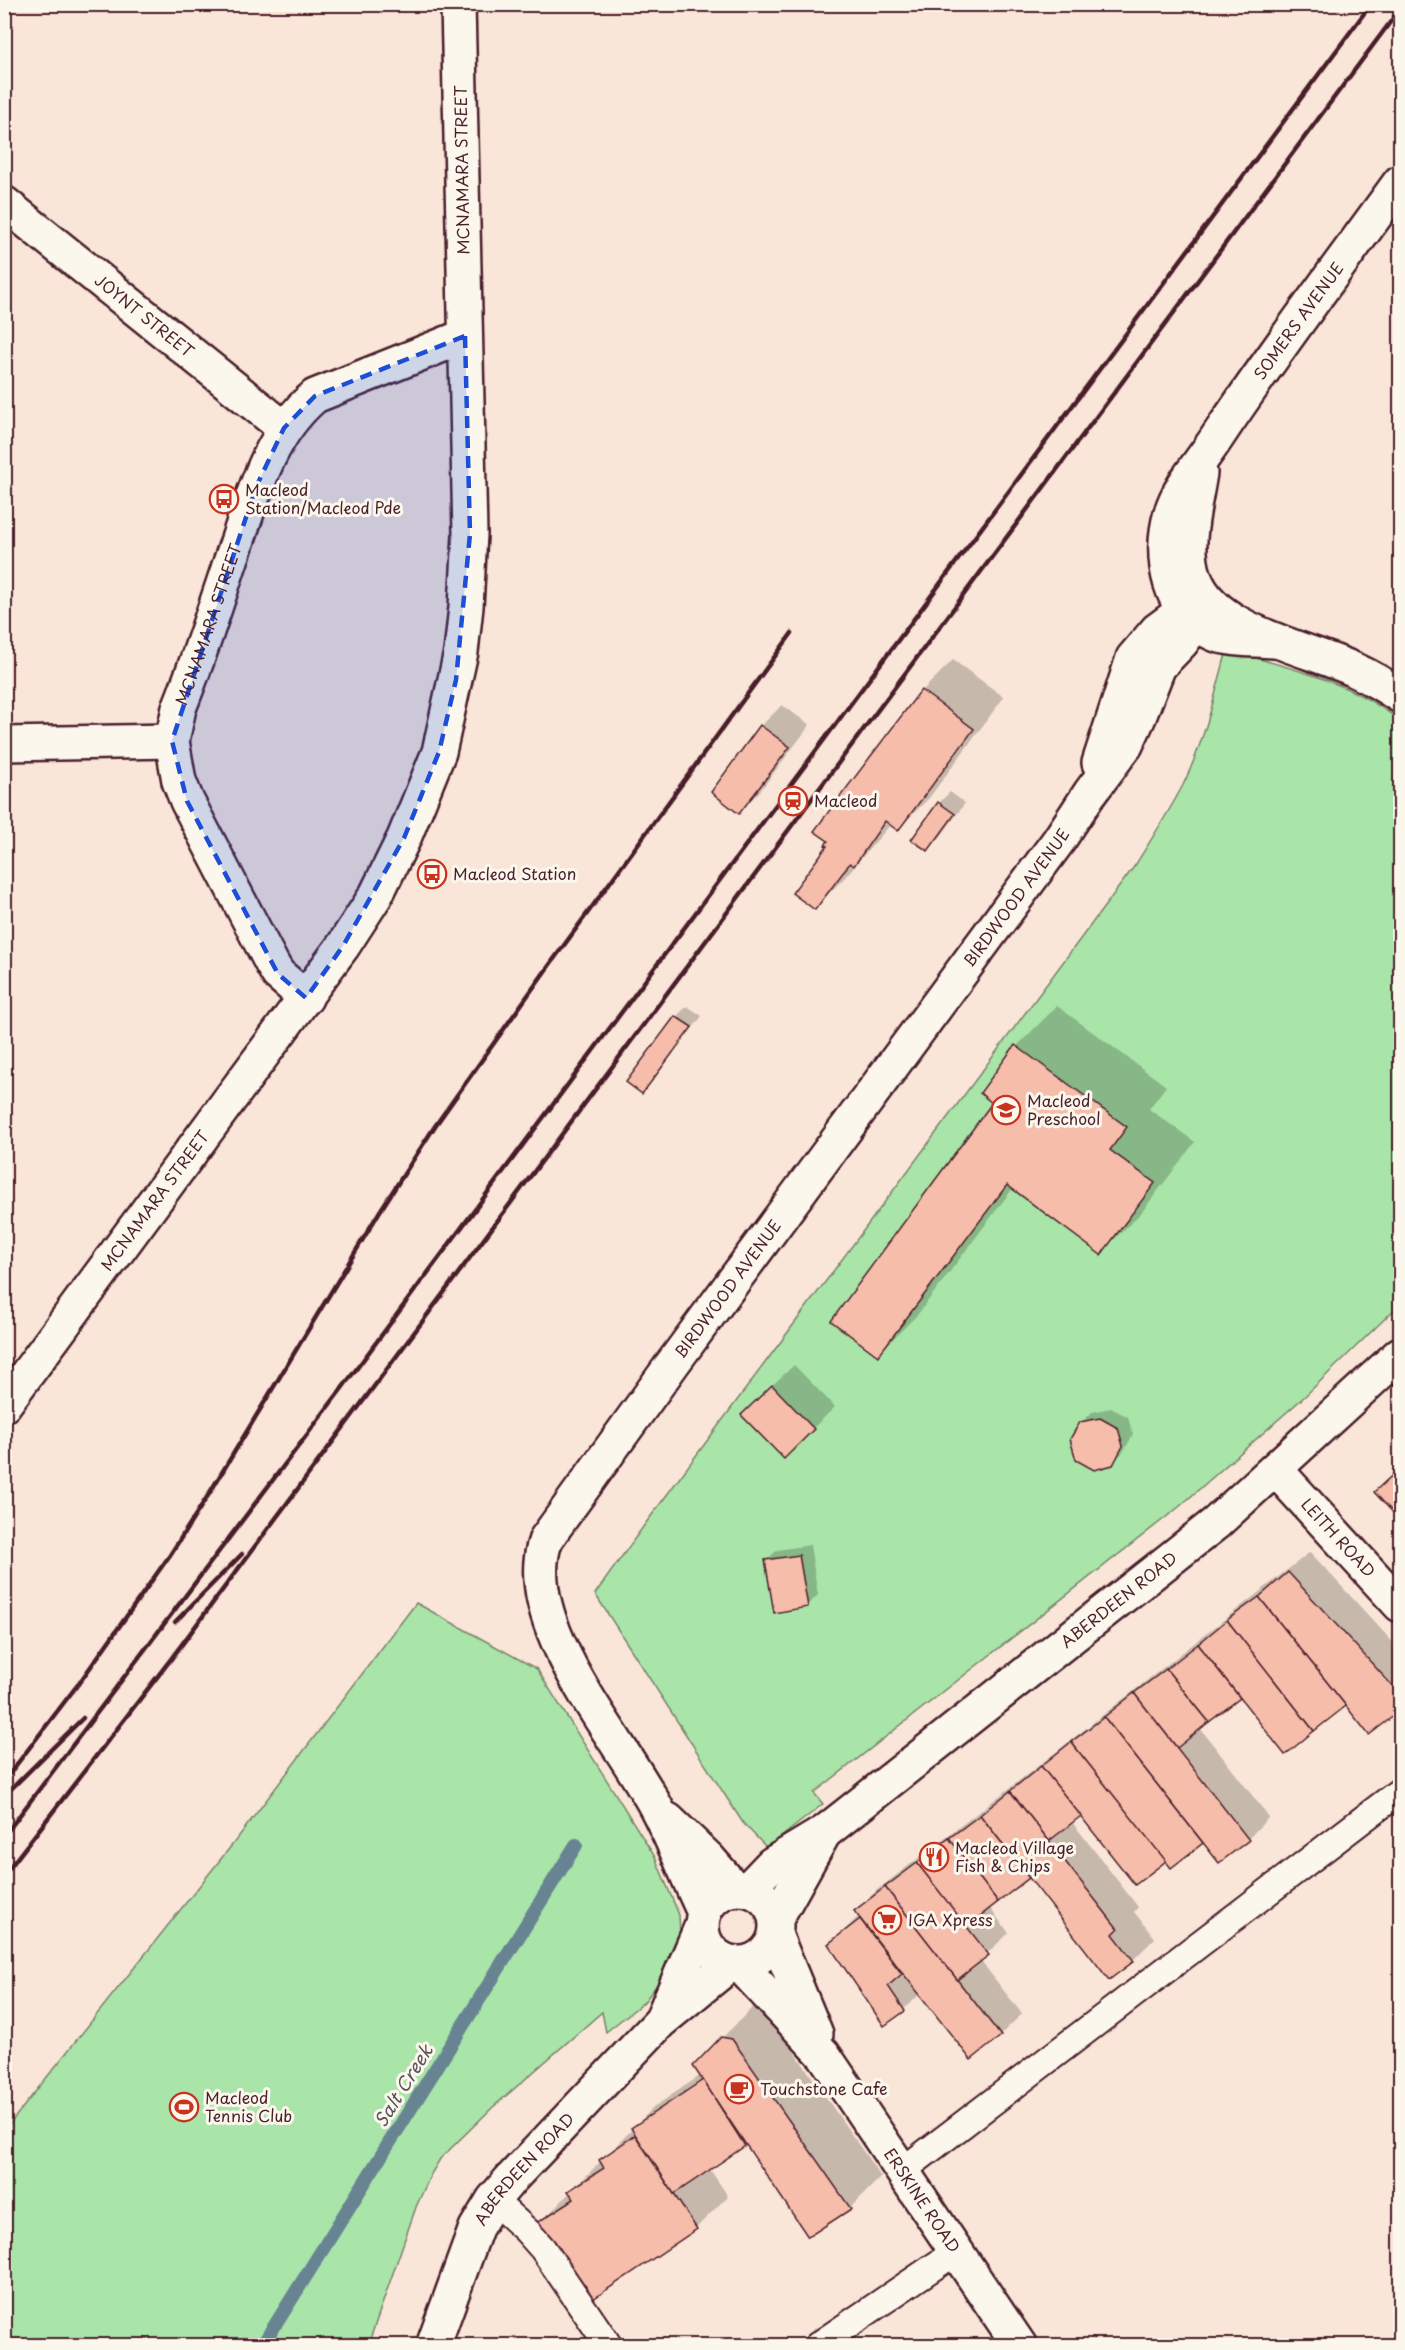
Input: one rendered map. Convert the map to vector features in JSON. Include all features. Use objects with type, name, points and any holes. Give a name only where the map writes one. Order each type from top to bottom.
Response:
[{"type":"street","name":"MCNAMARA STREET","points":[[4,1405],[306,998],[376,895],[404,838],[439,752],[461,652],[470,534],[458,4]]},
{"type":"street","name":"SOMERS AVENUE","points":[[1195,610],[1191,540],[1201,462],[1282,343],[1401,182]]},
{"type":"street","name":"JOYNT STREET","points":[[4,203],[284,428]]},
{"type":"street","name":"MCNAMARA STREET","points":[[306,998],[278,974],[187,801],[175,765],[172,741],[179,708],[256,488],[284,428],[315,396],[465,336]]},
{"type":"street","points":[[1195,610],[1219,612],[1277,641],[1357,671],[1401,696]]},
{"type":"street","name":"BIRDWOOD AVENUE","points":[[703,1918],[658,1810],[579,1684],[552,1630],[540,1580],[540,1554],[546,1539],[673,1363],[1059,840],[1090,793],[1133,658],[1157,630],[1195,610]]},
{"type":"street","points":[[4,744],[172,741]]},
{"type":"street","name":"ABERDEEN ROAD","points":[[742,1889],[772,1864],[825,1832],[1155,1574],[1276,1470],[1401,1354]]},
{"type":"street","name":"LEITH ROAD","points":[[1276,1470],[1401,1605]]},
{"type":"street","name":"BIRDWOOD AVENUE","points":[[658,1810],[742,1889]]},
{"type":"street","name":"ABERDEEN ROAD","points":[[776,1928],[825,1832]]},
{"type":"street","points":[[742,1889],[758,1893],[767,1900],[776,1928],[762,1956],[751,1962],[735,1963],[719,1958],[710,1949],[704,1937],[703,1918],[709,1903],[717,1896],[742,1889]]},
{"type":"street","name":"ABERDEEN ROAD","points":[[661,2021],[703,1918]]},
{"type":"street","name":"ERSKINE ROAD","points":[[776,1928],[824,2055]]},
{"type":"street","name":"ABERDEEN ROAD","points":[[433,2346],[476,2228],[493,2200],[661,2021],[735,1963]]},
{"type":"street","name":"ERSKINE ROAD","points":[[735,1963],[824,2055],[1020,2346]]},
{"type":"lane","points":[[902,2171],[1401,1791]]},
{"type":"lane","points":[[493,2200],[527,2230],[543,2249],[609,2346]]},
{"type":"lane","points":[[817,2346],[957,2251]]},
{"type":"highlighted area","points":[[465,336],[470,534],[456,680],[439,752],[404,838],[343,946],[306,998],[278,974],[187,801],[172,741],[256,487],[284,428],[315,396]]},
{"type":"green space","points":[[1227,650],[1295,669],[1340,685],[1381,707],[1400,721],[1400,1304],[1304,1397],[1179,1507],[814,1793],[823,1804],[767,1848],[743,1823],[595,1594],[1136,864],[1172,805],[1190,769],[1208,718]]},
{"type":"green space","points":[[416,1603],[537,1669],[655,1857],[679,1915],[680,1933],[675,1955],[662,1978],[644,2002],[606,2032],[602,2012],[492,2108],[440,2159],[416,2207],[368,2345],[5,2345],[4,2131],[236,1840]]},
{"type":"building","points":[[921,690],[974,729],[898,831],[885,821],[854,866],[850,863],[815,910],[792,893],[827,846],[825,845],[828,841],[814,831]]},
{"type":"building","points":[[760,725],[790,747],[739,814],[711,792]]},
{"type":"building","points":[[938,802],[955,814],[928,851],[911,840]]},
{"type":"building","points":[[675,1016],[692,1027],[642,1094],[626,1082]]},
{"type":"building","points":[[1015,1045],[1127,1127],[1110,1150],[1155,1183],[1101,1255],[1007,1185],[878,1356],[831,1321],[992,1103],[980,1093]]},
{"type":"building","points":[[772,1385],[814,1429],[784,1459],[741,1415]]},
{"type":"building","points":[[1100,1418],[1118,1428],[1123,1446],[1113,1465],[1094,1470],[1076,1460],[1070,1439],[1080,1422]]},
{"type":"building","points":[[1400,1468],[1400,1520],[1374,1492]]},
{"type":"building","points":[[799,1555],[808,1607],[774,1613],[765,1560]]},
{"type":"building","points":[[1288,1572],[1400,1694],[1400,1711],[1369,1735],[1259,1597]]},
{"type":"building","points":[[1259,1597],[1346,1706],[1314,1731],[1227,1620]]},
{"type":"building","points":[[1227,1620],[1314,1731],[1285,1755],[1198,1644]]},
{"type":"building","points":[[1198,1644],[1240,1698],[1209,1722],[1166,1669]]},
{"type":"building","points":[[1166,1669],[1209,1722],[1177,1748],[1134,1693]]},
{"type":"building","points":[[1134,1693],[1249,1840],[1219,1863],[1104,1717]]},
{"type":"building","points":[[1104,1717],[1203,1843],[1171,1868],[1071,1742]]},
{"type":"building","points":[[1071,1742],[1166,1861],[1135,1885],[1041,1766]]},
{"type":"building","points":[[1041,1766],[1081,1816],[1049,1841],[1010,1791]]},
{"type":"building","points":[[1010,1791],[1118,1929],[1113,1934],[1134,1961],[1109,1980],[980,1815]]},
{"type":"building","points":[[980,1815],[1029,1878],[998,1902],[949,1838]]},
{"type":"building","points":[[949,1838],[998,1902],[966,1927],[917,1863]]},
{"type":"building","points":[[917,1863],[989,1955],[957,1980],[885,1887]]},
{"type":"building","points":[[885,1887],[1001,2036],[971,2060],[854,1911]]},
{"type":"building","points":[[860,1919],[902,1974],[888,1986],[905,2011],[884,2026],[828,1944]]},
{"type":"building","points":[[721,2037],[732,2039],[851,2209],[808,2237],[693,2066]]},
{"type":"building","points":[[703,2080],[745,2146],[674,2194],[631,2128]]},
{"type":"building","points":[[635,2135],[697,2229],[590,2301],[538,2222],[574,2199],[568,2191],[604,2168],[599,2160]]},
{"type":"waterway","name":"Salt Creek","points":[[262,2346],[576,1845]]},
{"type":"railway","points":[[4,1836],[343,1387],[1371,4]]},
{"type":"railway","points":[[4,1875],[171,1659],[1400,9]]},
{"type":"railway","points":[[4,1781],[82,1679],[170,1555],[380,1211],[435,1126],[792,633]]},
{"type":"railway","points":[[175,1622],[242,1554]]},
{"type":"railway","points":[[4,1796],[83,1718]]},
{"type":"place","name":"Macleod Station/Macleod Pde","points":[[224,499]]},
{"type":"place","name":"Macleod","points":[[793,801]]},
{"type":"place","name":"Macleod Station","points":[[432,874]]},
{"type":"place","name":"Macleod Preschool","points":[[1006,1110]]},
{"type":"place","name":"Macleod Village Fish & Chips","points":[[934,1857]]},
{"type":"place","name":"IGA Xpress","points":[[887,1920]]},
{"type":"place","name":"Touchstone Cafe","points":[[739,2089]]},
{"type":"place","name":"Macleod Tennis Club","points":[[184,2107]]}]
